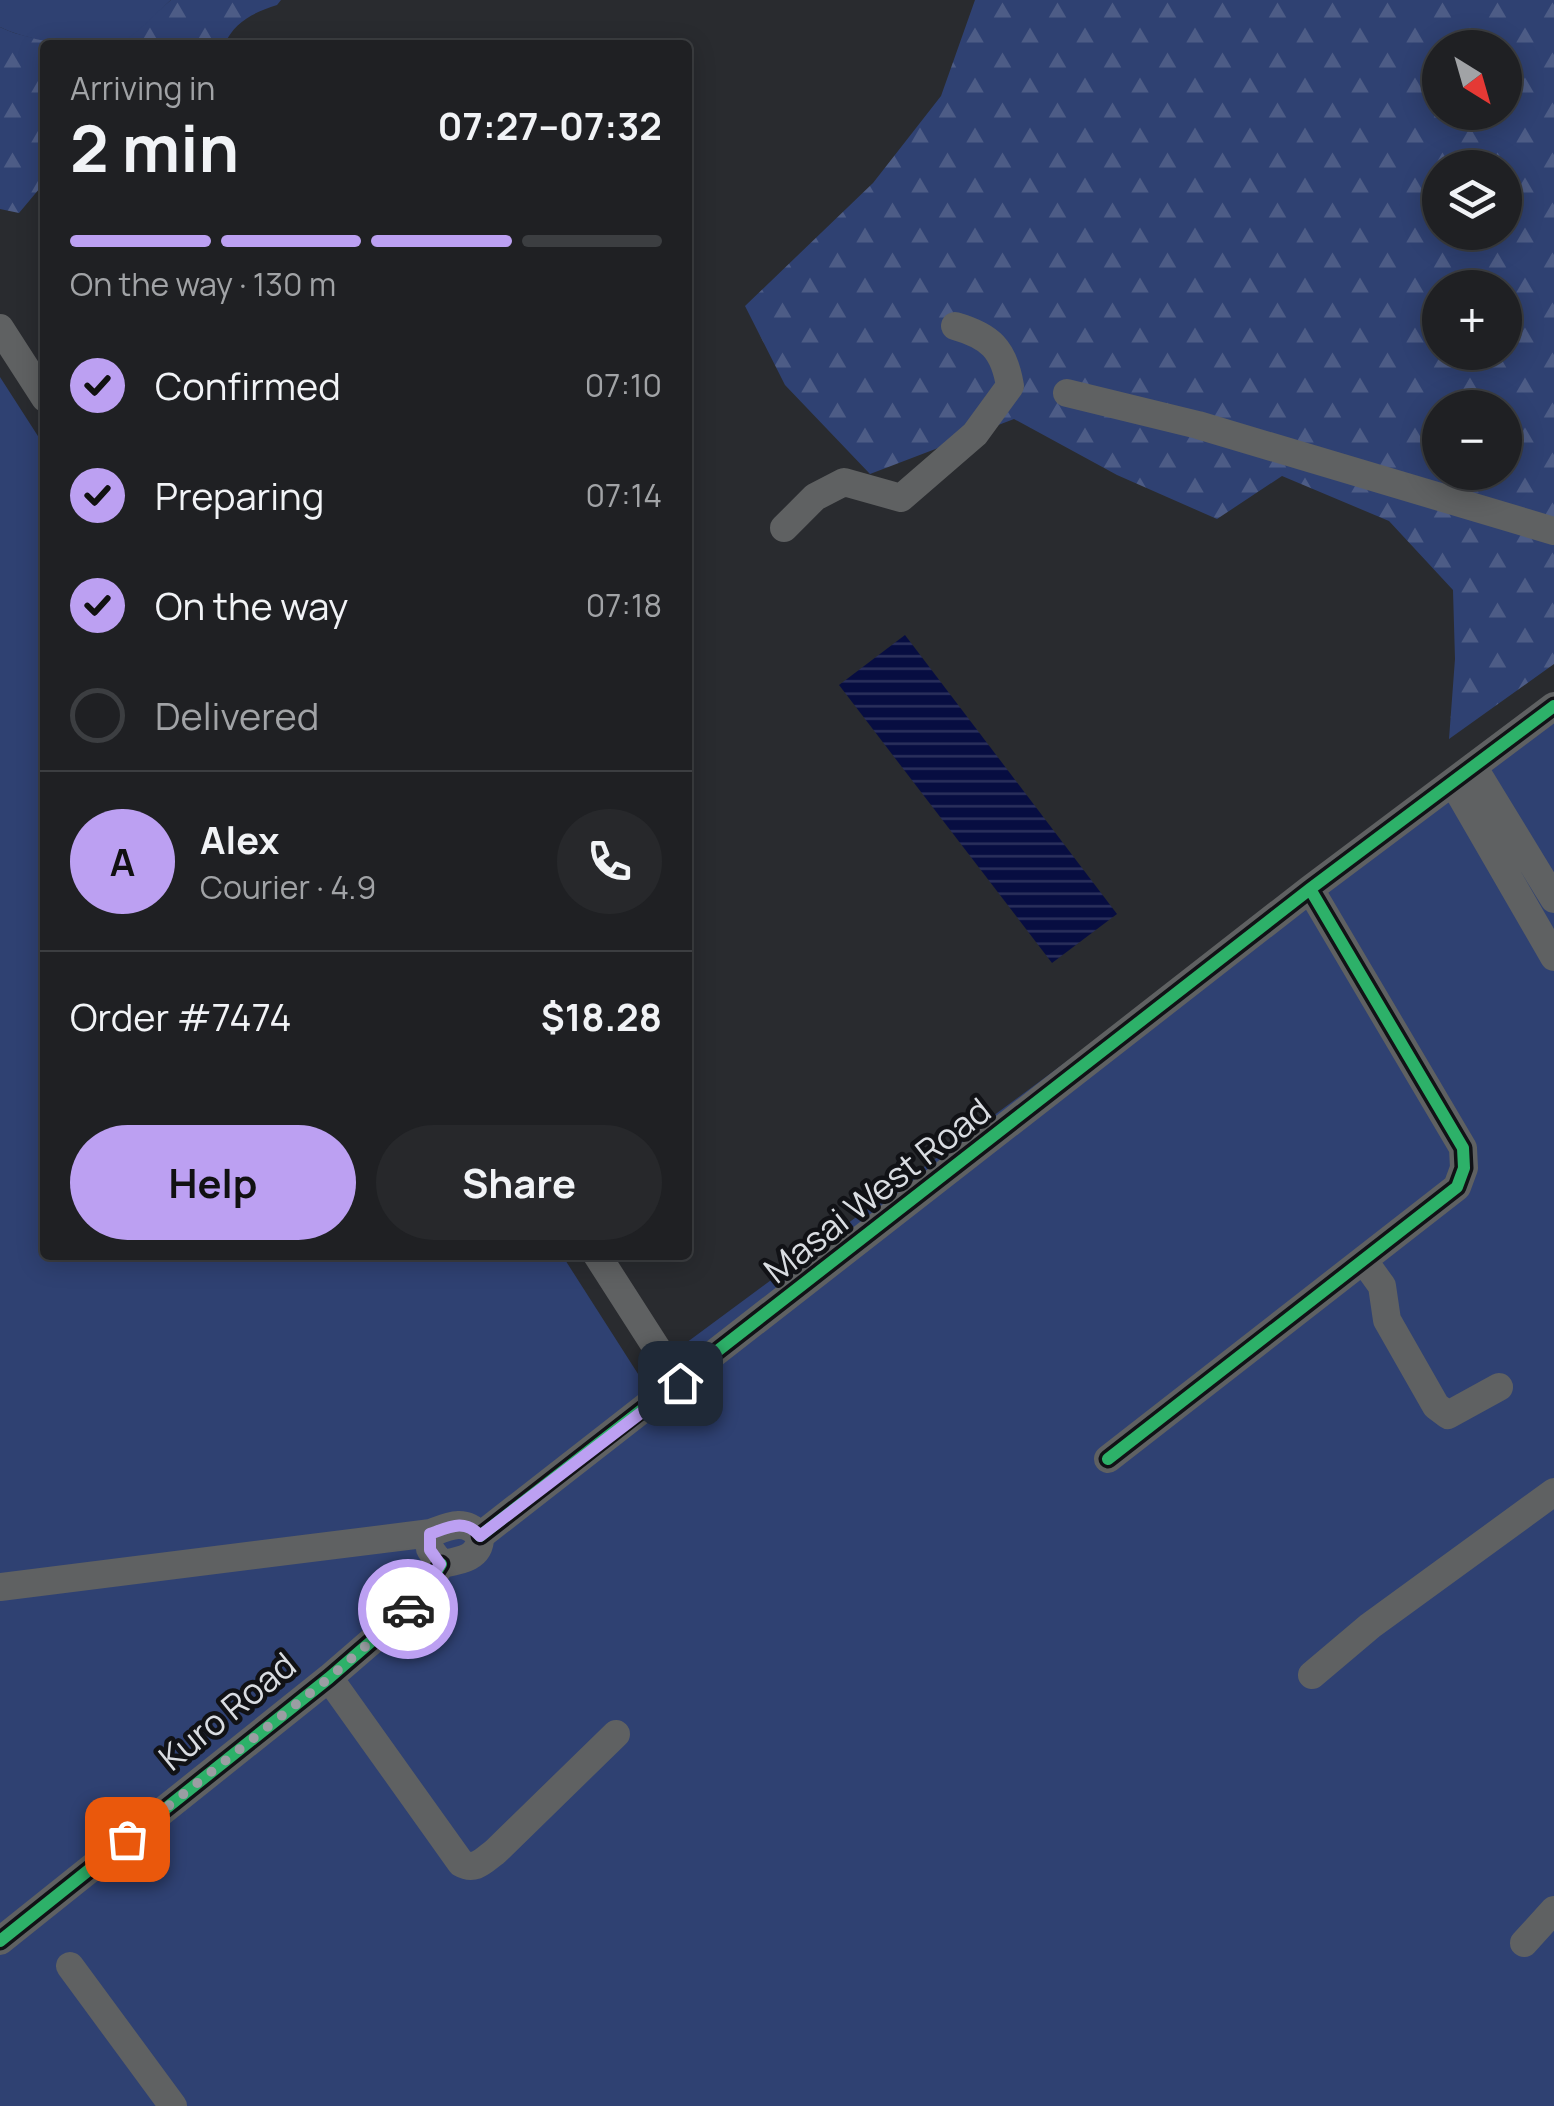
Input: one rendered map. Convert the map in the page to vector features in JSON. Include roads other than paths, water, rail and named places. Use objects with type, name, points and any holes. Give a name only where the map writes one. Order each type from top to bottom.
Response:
[{"type":"street","points":[[784,528],[815,497],[844,482],[901,498],[976,434],[1010,386],[1006,360],[980,333],[954,326]]},
{"type":"street","points":[[0,328],[40,390]]},
{"type":"street","points":[[1067,393],[1198,425],[1554,530]]},
{"type":"street","name":"Masai West Road","points":[[480,1536],[1310,889],[1554,706]]},
{"type":"street","points":[[1464,776],[1554,899]]},
{"type":"street","points":[[1464,776],[1554,956]]},
{"type":"street","points":[[1108,1459],[1457,1188],[1464,1168],[1464,1148],[1310,889]]},
{"type":"street","points":[[600,1260],[680,1383]]},
{"type":"street","points":[[1364,1261],[1382,1286],[1387,1320],[1436,1406],[1448,1415],[1499,1386]]},
{"type":"street","points":[[1312,1674],[1370,1626],[1554,1492]]},
{"type":"street","points":[[0,1587],[430,1534],[456,1524],[470,1527],[480,1536],[480,1545],[473,1555],[461,1561],[440,1564],[430,1550],[430,1534]]},
{"type":"street","name":"Kuro Road","points":[[0,1940],[329,1678],[418,1601],[440,1564]]},
{"type":"street","points":[[329,1678],[461,1863],[469,1867],[495,1852],[616,1734]]},
{"type":"street","points":[[1524,1942],[1554,1910]]},
{"type":"street","points":[[70,1966],[173,2106]]}]
